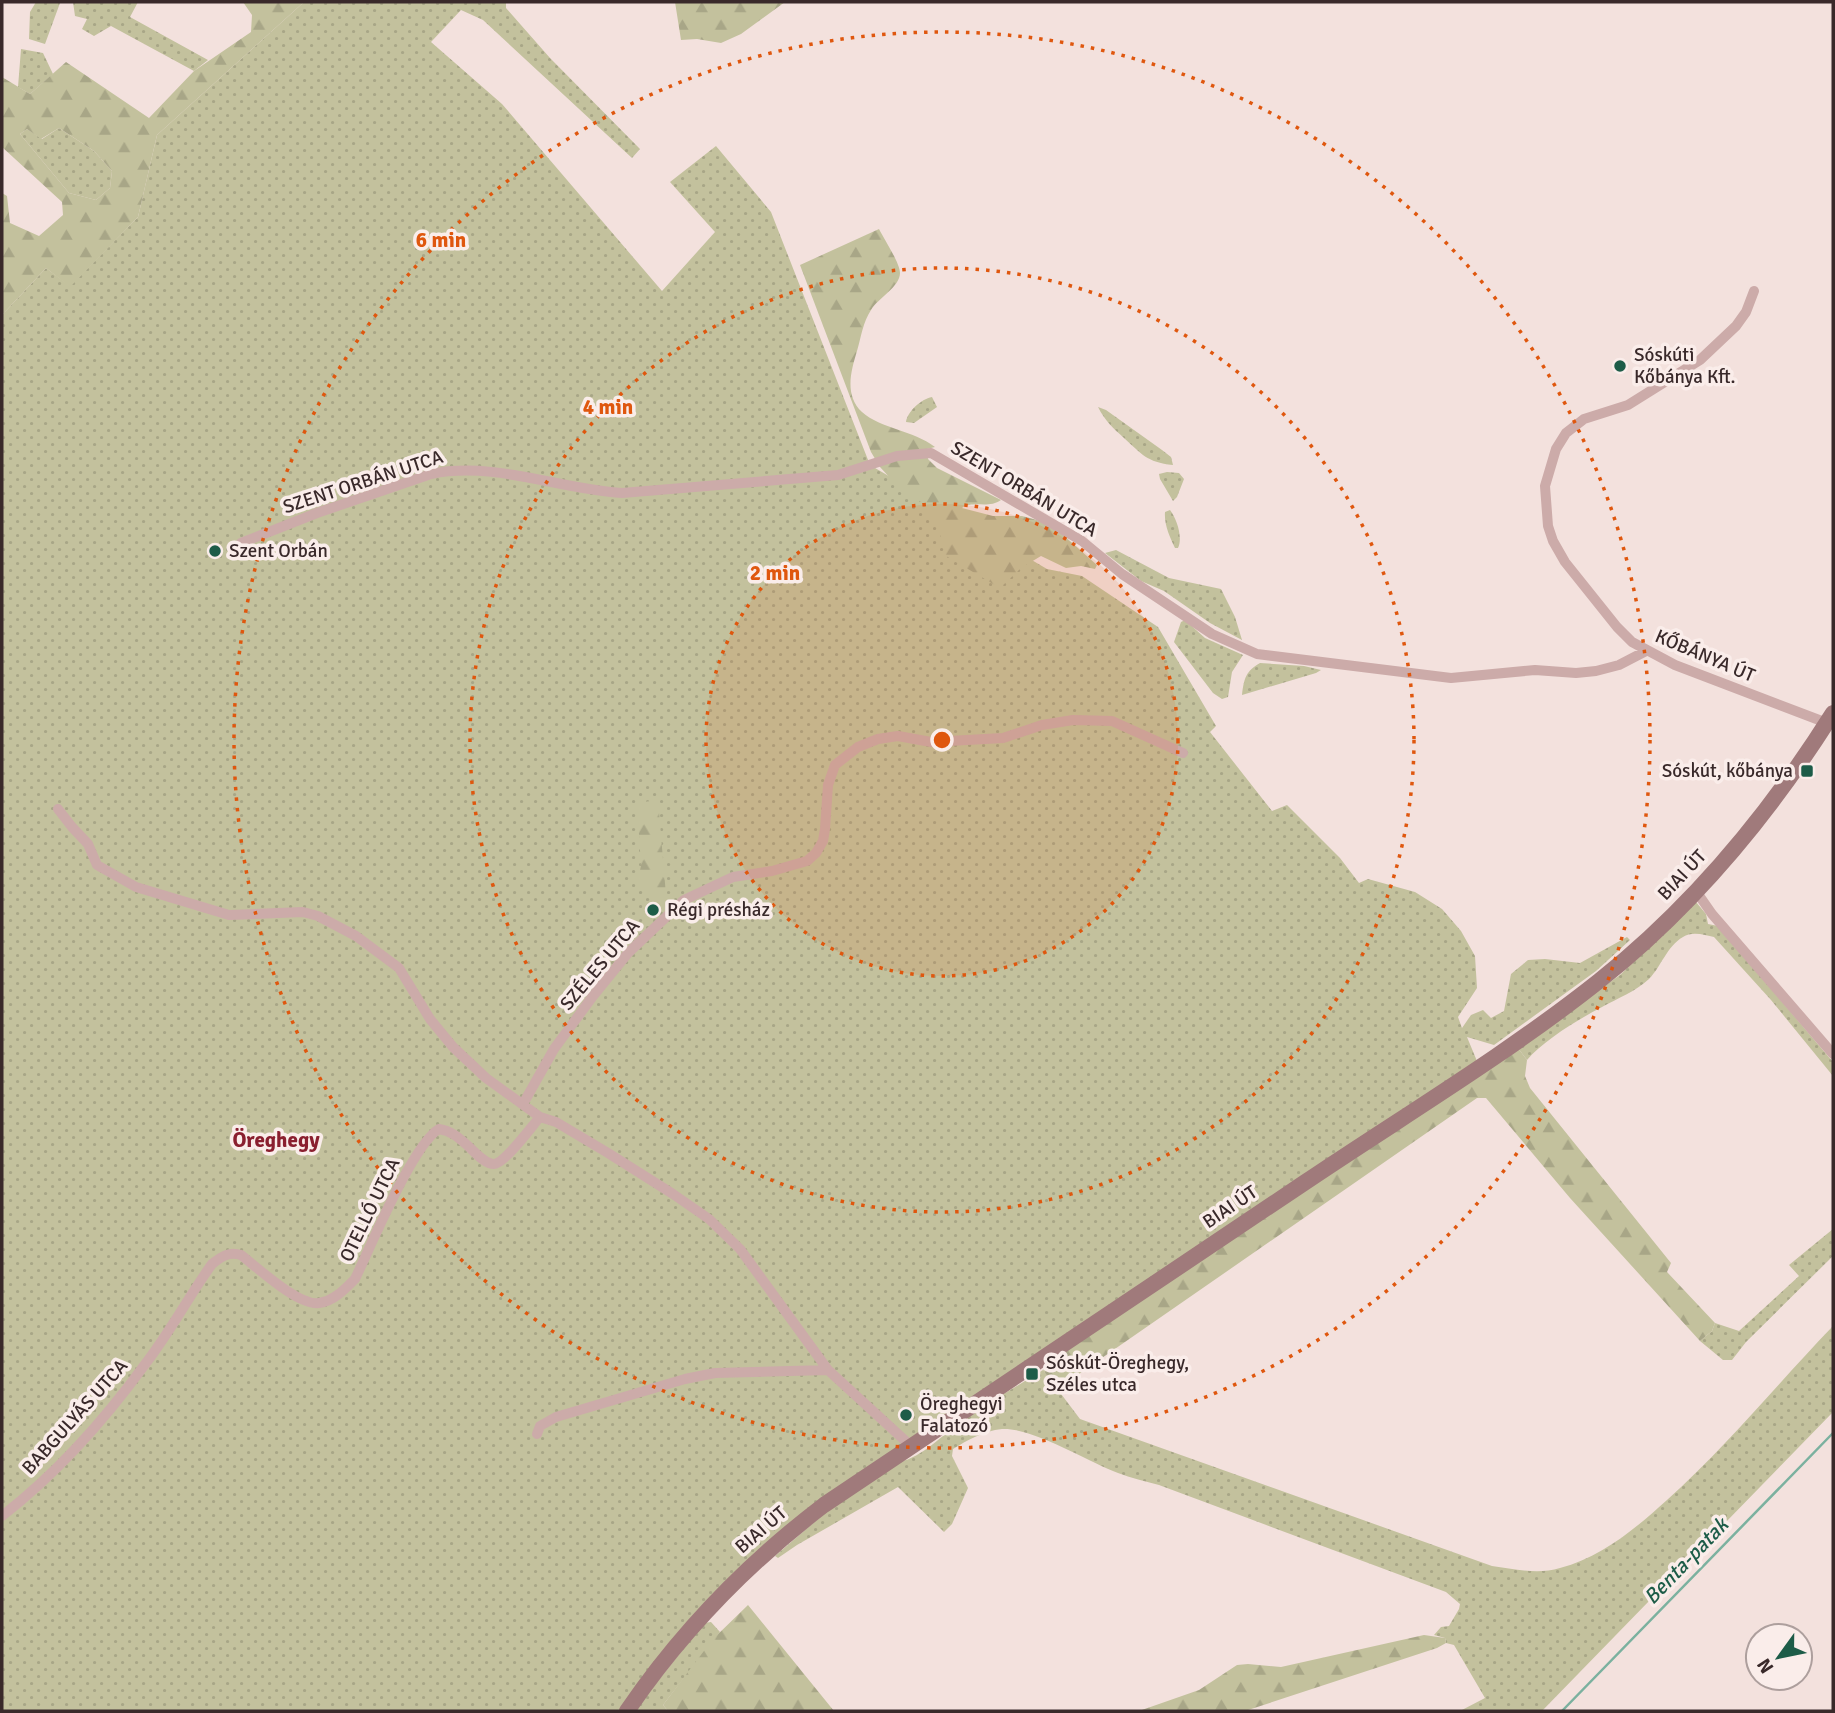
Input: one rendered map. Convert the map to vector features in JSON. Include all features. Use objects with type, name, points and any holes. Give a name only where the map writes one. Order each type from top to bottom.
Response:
[{"type":"main road","name":"BIAI ÚT","points":[[627,1711],[693,1626],[767,1551],[824,1505],[1561,1009],[1629,956],[1696,891],[1736,847],[1830,718]]},
{"type":"street","name":"KŐBÁNYA ÚT","points":[[1754,291],[1746,312],[1736,326],[1700,360],[1628,405],[1576,424],[1556,449],[1545,486],[1544,505],[1553,541],[1565,562],[1632,642],[1675,666],[1830,718]]},
{"type":"street","name":"SZENT ORBÁN UTCA","points":[[241,543],[317,513],[431,474],[450,471],[500,472],[597,492],[622,493],[838,475],[897,456],[931,453],[1082,541],[1122,574],[1212,634],[1256,654],[1451,678],[1535,670],[1576,673],[1596,671],[1619,665],[1646,651]]},
{"type":"street","name":"SZÉLES UTCA","points":[[523,1104],[554,1049],[593,996],[628,953],[684,900],[733,877],[807,861],[816,853],[823,841],[828,785],[835,765],[858,747],[878,739],[898,736],[931,742],[1003,738],[1042,725],[1073,720],[1112,721],[1183,752]]},
{"type":"street","points":[[58,808],[88,844],[97,864],[136,887],[229,915],[303,912],[332,922],[399,968],[430,1019],[453,1048],[486,1078],[540,1117],[556,1122],[608,1153],[709,1219],[740,1249],[828,1370],[911,1446]]},
{"type":"street","points":[[1696,891],[1712,914],[1833,1054]]},
{"type":"street","name":"OTELLÓ UTCA","points":[[212,1264],[222,1256],[234,1252],[300,1299],[318,1304],[331,1299],[355,1279],[405,1176],[432,1132],[439,1129],[454,1134],[491,1164],[498,1163],[540,1117]]},
{"type":"street","name":"BABGULYÁS UTCA","points":[[2,1516],[40,1485],[112,1408],[148,1362],[212,1264]]},
{"type":"street","points":[[537,1434],[540,1426],[556,1417],[685,1379],[715,1373],[828,1370]]},
{"type":"green space","points":[[36,2],[68,2],[60,3],[45,44],[29,39],[30,12]]},
{"type":"green space","points":[[73,2],[138,2],[130,17],[208,60],[194,71],[111,26],[94,36],[82,29],[87,19],[75,16]]},
{"type":"green space","points":[[243,2],[304,2],[157,135],[138,217],[70,287],[46,268],[2,315],[2,193],[7,196],[10,223],[39,236],[63,215],[62,202],[2,147],[2,77],[30,94],[66,62],[149,118],[194,71],[251,32],[252,15]],"holes":[[[59,128],[94,151],[112,171],[110,188],[96,200],[69,193],[20,134],[27,129],[41,139]]]},
{"type":"green space","points":[[304,2],[506,2],[506,8],[550,58],[640,149],[632,158],[483,20],[461,10],[431,42],[502,104],[662,291],[715,232],[670,182],[716,146],[771,212],[870,465],[1047,569],[1082,576],[1158,627],[1216,726],[1210,732],[1272,811],[1287,805],[1340,858],[1359,883],[1368,879],[1415,892],[1442,909],[1461,931],[1475,956],[1477,988],[1458,1017],[1462,1028],[1471,1015],[1483,1010],[1491,1018],[1504,1011],[1511,974],[1528,960],[1580,963],[1627,937],[1630,940],[1596,971],[1494,1045],[1467,1037],[1479,1066],[767,1551],[627,1711],[2,1711],[2,315],[46,268],[70,286],[138,217],[157,135]]},
{"type":"green space","points":[[675,2],[785,2],[741,34],[721,43],[697,39],[681,40]]},
{"type":"green space","points":[[21,49],[43,53],[53,74],[30,94],[18,87]]},
{"type":"green space","points":[[59,128],[94,151],[112,171],[110,188],[96,200],[69,193],[20,134],[27,129],[42,139]]},
{"type":"green space","points":[[879,229],[895,257],[900,273],[893,288],[874,306],[864,325],[850,383],[856,405],[870,418],[935,447],[927,449],[928,459],[937,468],[1001,500],[962,508],[993,516],[1022,516],[1037,520],[1061,533],[1097,565],[1095,569],[1081,566],[1066,568],[1041,556],[1021,568],[1000,588],[946,556],[939,531],[921,502],[901,490],[880,467],[871,452],[800,265]]},
{"type":"green space","points":[[932,397],[937,407],[914,423],[906,422],[915,406]]},
{"type":"green space","points":[[1098,407],[1162,450],[1171,457],[1173,465],[1156,462],[1140,453],[1110,424]]},
{"type":"green space","points":[[1179,473],[1184,479],[1173,501],[1160,479],[1159,474]]},
{"type":"green space","points":[[1170,510],[1178,529],[1178,548],[1175,548],[1166,526],[1165,512]]},
{"type":"green space","points":[[1116,550],[1169,578],[1221,589],[1235,617],[1242,640],[1210,623],[1164,591],[1141,581],[1105,553]]},
{"type":"green space","points":[[1185,620],[1205,638],[1243,655],[1232,672],[1228,697],[1222,699],[1213,693],[1174,642],[1181,622]]},
{"type":"green space","points":[[1260,663],[1321,670],[1242,695],[1246,676]]},
{"type":"green space","points":[[658,800],[667,907],[664,910],[646,893],[638,879],[641,866],[637,803]]},
{"type":"green space","points":[[1696,902],[1706,914],[1708,924],[1718,926],[1833,1062],[1833,1076],[1771,1000],[1714,937],[1698,934],[1687,935],[1677,941],[1644,984],[1562,1030],[1527,1060],[1518,1048],[1620,975]]},
{"type":"green space","points":[[1518,1048],[1527,1060],[1525,1076],[1530,1088],[1671,1263],[1667,1272],[1715,1323],[1712,1331],[1700,1341],[1570,1198],[1486,1098],[1477,1098],[1058,1391],[1043,1370],[1065,1351]]},
{"type":"green space","points":[[1833,1229],[1833,1256],[1746,1342],[1732,1360],[1723,1360],[1700,1341],[1712,1331],[1715,1323],[1739,1331],[1799,1276],[1789,1265]]},
{"type":"green space","points":[[1833,1326],[1833,1412],[1542,1711],[1460,1711],[1485,1698],[1454,1645],[1446,1643],[1445,1638],[1434,1635],[1441,1627],[1449,1626],[1459,1609],[1460,1604],[1446,1592],[1159,1485],[1118,1473],[1029,1433],[1002,1429],[970,1439],[953,1449],[952,1456],[968,1488],[952,1524],[944,1532],[898,1487],[778,1558],[775,1556],[826,1512],[899,1462],[924,1450],[982,1407],[1043,1370],[1080,1419],[1492,1566],[1526,1571],[1552,1570],[1590,1557],[1604,1549],[1655,1511],[1711,1458]]},
{"type":"green space","points":[[748,1605],[834,1711],[668,1711],[663,1705],[713,1639]]},
{"type":"green space","points":[[711,1622],[720,1632],[663,1705],[668,1711],[634,1711],[704,1623]]},
{"type":"green space","points":[[1424,1635],[1445,1638],[1446,1643],[1245,1711],[1139,1711],[1199,1690],[1237,1665],[1281,1667]]},
{"type":"waterway","name":"Benta-patak","points":[[1562,1711],[1833,1433]]},
{"type":"place","name":"Sóskúti Kőbánya Kft.","points":[[1620,366]]},
{"type":"place","name":"Szent Orbán","points":[[215,551]]},
{"type":"place","name":"Sóskút, kőbánya","points":[[1807,771]]},
{"type":"place","name":"Régi présház","points":[[653,910]]},
{"type":"place","name":"Sóskút-Öreghegy, Széles utca","points":[[1032,1374]]},
{"type":"place","name":"Öreghegyi Falatozó","points":[[906,1415]]},
{"type":"district","name":"Öreghegy","points":[[276,1140]]}]
